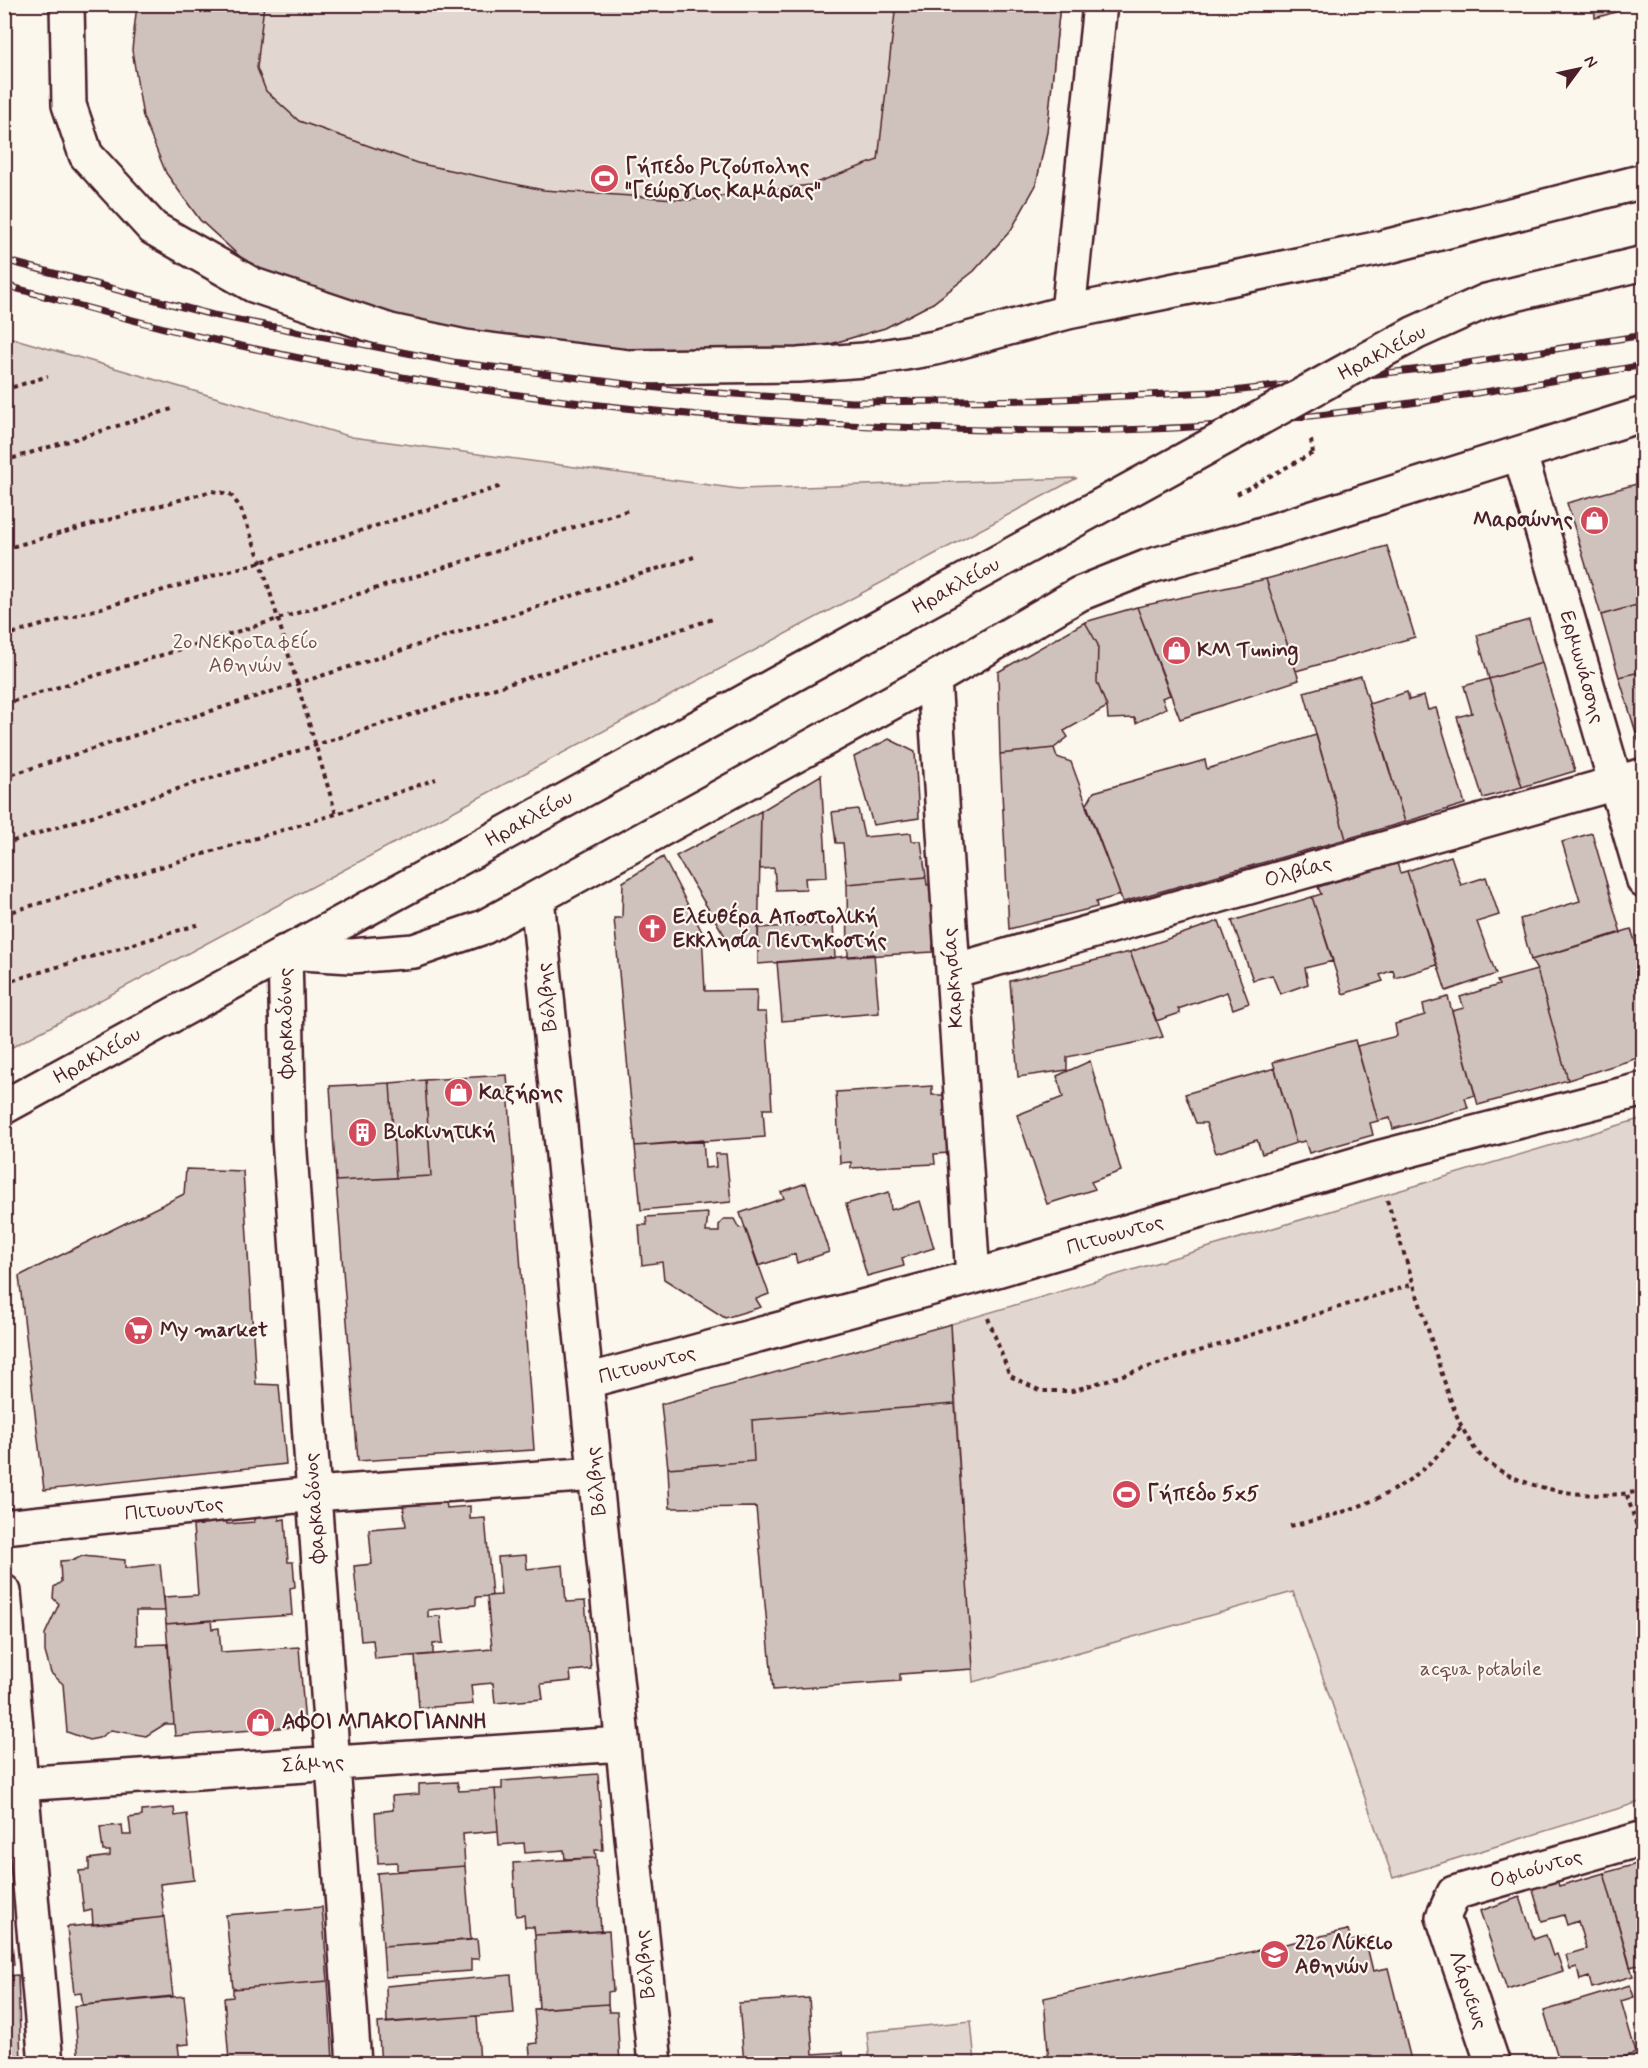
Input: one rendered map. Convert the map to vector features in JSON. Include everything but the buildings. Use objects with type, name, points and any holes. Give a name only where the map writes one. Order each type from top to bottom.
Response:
[{"type":"street","points":[[67,4],[69,105],[86,154],[153,228],[253,285],[390,331],[465,347],[628,367],[798,365],[864,360],[935,348],[1068,312],[1385,247],[1644,181]]},
{"type":"street","points":[[1068,312],[1100,4]]},
{"type":"street","name":"Ηρακλείου","points":[[4,1107],[1415,333],[1485,301],[1644,263]]},
{"type":"street","points":[[285,952],[351,956],[414,951],[484,927],[934,679],[1079,594],[1147,567],[1644,414]]},
{"type":"street","name":"Ερμωνάσσης","points":[[1520,454],[1629,778],[1644,881]]},
{"type":"street","name":"Καρκησίας","points":[[934,679],[973,1277]]},
{"type":"street","name":"Ολβίας","points":[[953,971],[1629,778]]},
{"type":"street","name":"Βόλβης","points":[[537,898],[655,2064]]},
{"type":"street","name":"Φαρκαδόνος","points":[[285,952],[289,1138],[354,2064]]},
{"type":"street","name":"Πιτυουντος","points":[[586,1381],[973,1277],[1374,1159],[1644,1089]]},
{"type":"street","name":"Πιτυουντος","points":[[4,1527],[314,1494],[596,1474]]},
{"type":"street","points":[[4,1592],[14,1785],[46,2064]]},
{"type":"street","name":"Σάμης","points":[[14,1785],[622,1744]]},
{"type":"street","name":"Οφιούντος","points":[[1443,1917],[1454,1893],[1644,1838]]},
{"type":"street","name":"Λάρνεως","points":[[1443,1917],[1493,2064]]},
{"type":"path","points":[[4,390],[48,376]]},
{"type":"path","points":[[4,460],[172,409]]},
{"type":"path","points":[[1235,495],[1313,453]]},
{"type":"path","points":[[4,636],[261,562],[501,486]]},
{"type":"path","points":[[4,549],[212,491],[230,494],[240,507],[261,562],[336,814]]},
{"type":"path","points":[[4,704],[278,621],[629,510]]},
{"type":"path","points":[[4,777],[694,557]]},
{"type":"path","points":[[4,844],[716,618]]},
{"type":"path","points":[[4,914],[336,814],[436,779]]},
{"type":"path","points":[[4,982],[200,924]]},
{"type":"path","points":[[1374,1159],[1453,1405],[1472,1446],[1495,1467],[1546,1490],[1590,1497],[1627,1495],[1644,1490]]},
{"type":"path","points":[[973,1277],[1010,1376],[1041,1391],[1072,1391],[1101,1383],[1413,1284]]},
{"type":"path","points":[[1290,1526],[1341,1515],[1379,1500],[1414,1477],[1445,1449],[1462,1424]]},
{"type":"path","points":[[1627,1495],[1644,1549]]},
{"type":"green space","name":"Γήπεδο Ριζούπολης \"Γεώργιος Καμάρας\"","points":[[137,5],[1060,5],[1047,132],[1036,185],[1011,230],[974,271],[933,303],[885,328],[820,347],[305,292],[248,264],[200,220],[166,173]]},
{"type":"green space","name":"2ο Νεκροταφείο Αθηνών","points":[[5,336],[352,437],[739,489],[1077,478],[5,1051]]},
{"type":"green space","name":"acqua potabile","points":[[1643,1118],[1643,1801],[1393,1878],[1293,1592],[973,1682],[951,1324]]},
{"type":"green space","points":[[971,2021],[975,2063],[870,2063],[867,2032]]},
{"type":"railway","points":[[4,260],[213,315],[453,362],[674,390],[852,402],[1039,400],[1233,391],[1455,365],[1644,335]]},
{"type":"railway","points":[[4,285],[181,332],[383,374],[562,401],[743,419],[833,424],[1039,431],[1193,427],[1387,406],[1644,365]]},
{"type":"place","name":"Γήπεδο Ριζούπολης \"Γεώργιος Καμάρας\"","points":[[604,179]]},
{"type":"place","name":"Μαρσώνης","points":[[1594,520]]},
{"type":"place","name":"KM Tuning","points":[[1176,650]]},
{"type":"place","name":"Ελευθέρα Αποστολική Εκκλησία Πεντηκοστής","points":[[652,929]]},
{"type":"place","name":"Καξήρης","points":[[458,1093]]},
{"type":"place","name":"Βιοκινητική","points":[[363,1132]]},
{"type":"place","name":"My market","points":[[139,1330]]},
{"type":"place","name":"Γήπεδο 5x5","points":[[1126,1494]]},
{"type":"place","name":"ΑΦΟΙ ΜΠΑΚΟΓΙΑΝΝΗ","points":[[261,1722]]},
{"type":"place","name":"22ο Λύκειο Αθηνών","points":[[1274,1955]]}]
